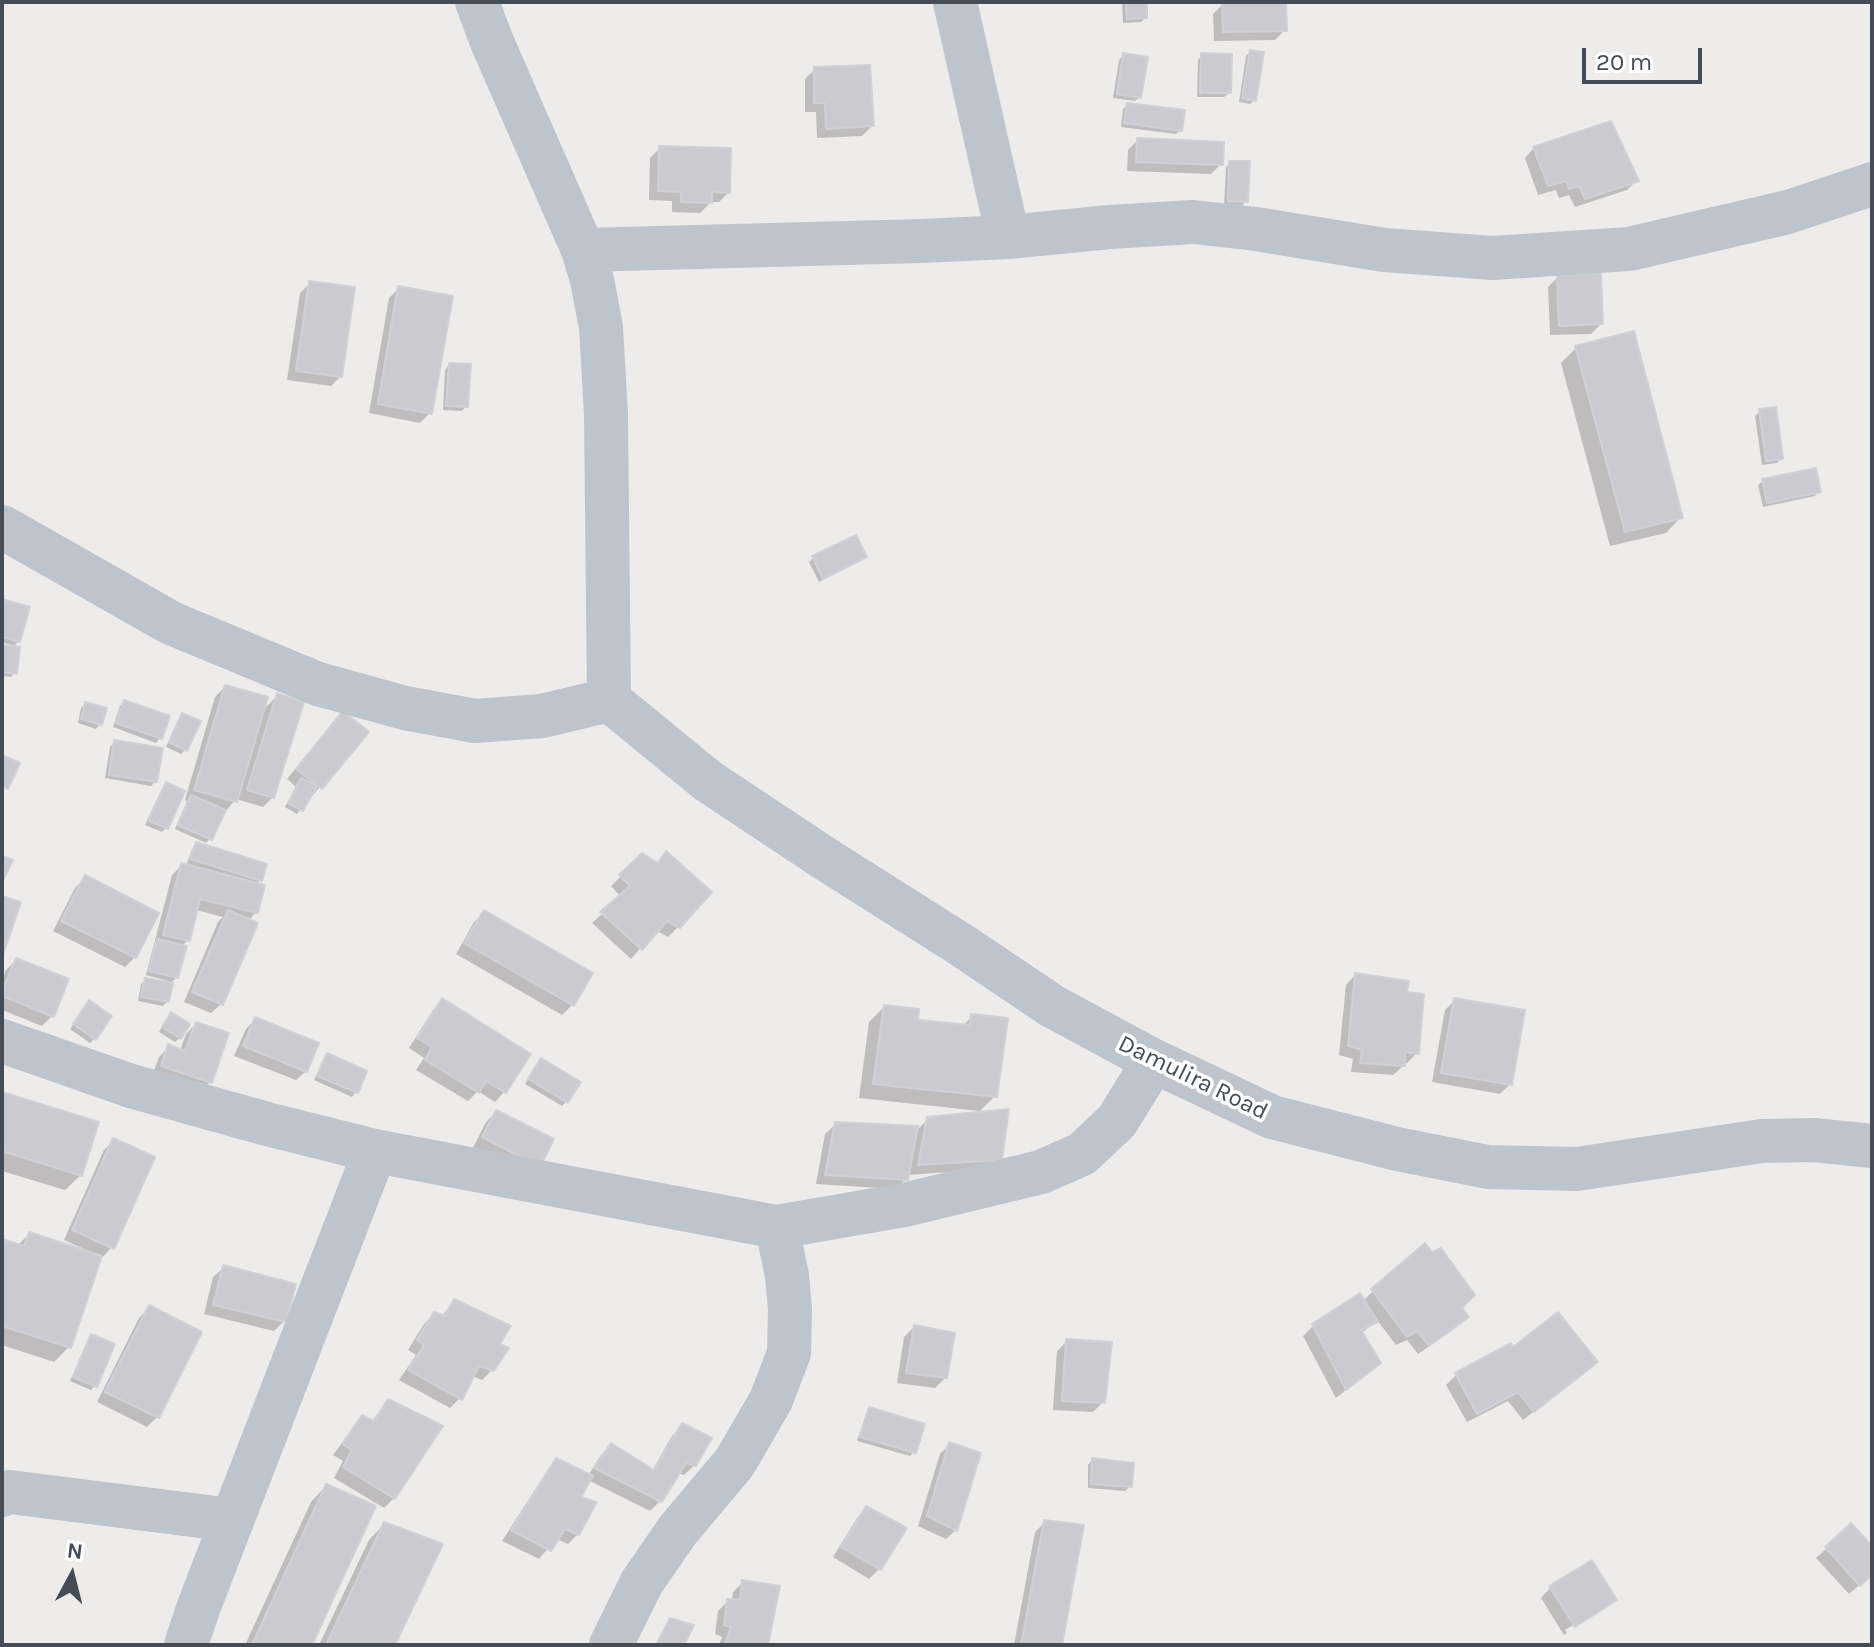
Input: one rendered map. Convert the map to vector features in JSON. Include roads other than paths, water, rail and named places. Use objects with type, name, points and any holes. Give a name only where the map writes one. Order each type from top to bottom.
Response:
[{"type":"street","points":[[2,527],[171,623],[332,688],[405,708],[475,721],[542,716],[609,700],[606,414],[601,327],[583,250],[477,2]]},
{"type":"street","points":[[955,2],[1008,237]]},
{"type":"street","points":[[583,250],[922,241],[1193,222],[1384,250],[1493,258],[1629,249],[1788,212],[1872,184]]},
{"type":"street","name":"Damulira Road","points":[[609,700],[708,781],[1052,1006],[1154,1061],[1272,1117],[1397,1149],[1488,1167],[1577,1169],[1762,1141],[1814,1140],[1872,1146]]},
{"type":"street","points":[[2,1041],[146,1090],[375,1151],[777,1227],[904,1205],[1041,1172],[1082,1154],[1117,1121],[1154,1061]]},
{"type":"street","points":[[186,1645],[375,1151]]},
{"type":"street","points":[[611,1645],[642,1582],[678,1530],[735,1462],[771,1400],[789,1353],[789,1298],[777,1227]]},
{"type":"street","points":[[2,1495],[10,1492],[232,1520]]}]
